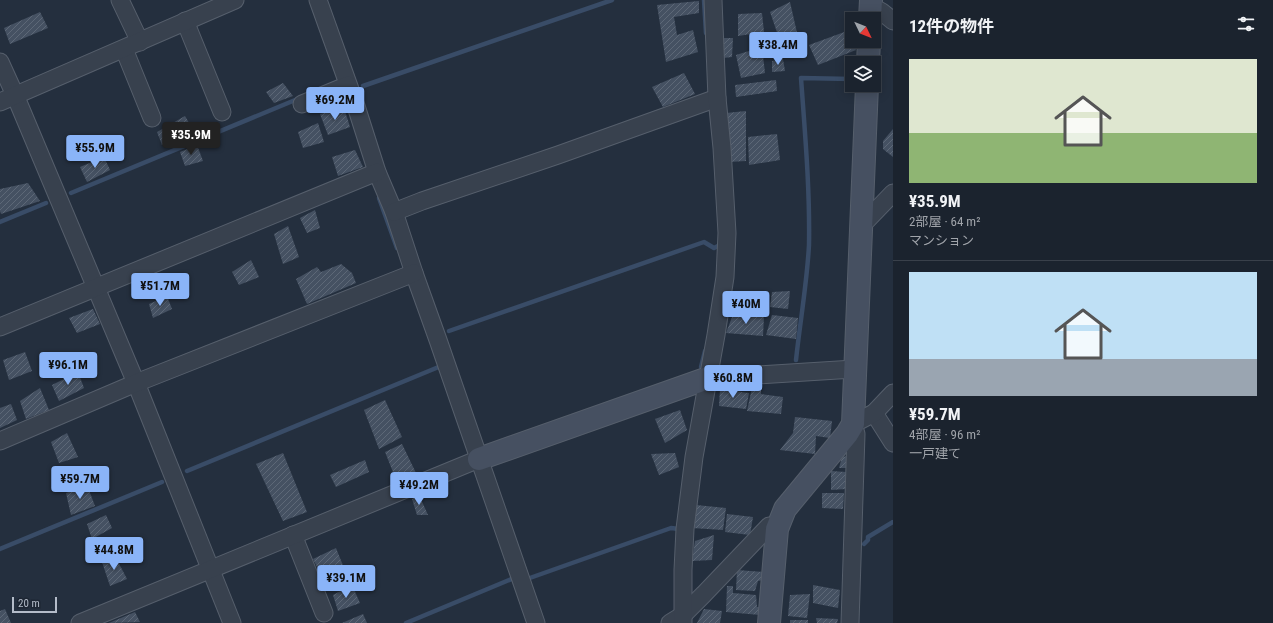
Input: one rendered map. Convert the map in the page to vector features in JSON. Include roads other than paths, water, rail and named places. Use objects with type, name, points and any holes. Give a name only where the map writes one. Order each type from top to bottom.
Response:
[{"type":"street","points":[[120,0],[140,42]]},
{"type":"street","points":[[8,98],[235,0]]},
{"type":"street","points":[[318,0],[377,172],[394,212],[536,623]]},
{"type":"street","points":[[678,620],[685,529],[694,457],[725,277],[726,241],[722,148],[717,98],[713,0]]},
{"type":"street","points":[[871,8],[882,12],[893,21]]},
{"type":"street","points":[[186,21],[222,112]]},
{"type":"street","points":[[124,49],[152,118]]},
{"type":"street","points":[[0,62],[8,98],[96,288],[232,623]]},
{"type":"street","points":[[302,104],[348,85]]},
{"type":"street","points":[[850,623],[856,434],[853,424],[854,369],[868,92]]},
{"type":"street","points":[[394,212],[565,153],[717,98]]},
{"type":"street","points":[[0,327],[377,172]]},
{"type":"street","points":[[862,221],[867,220],[889,204]]},
{"type":"street","points":[[0,441],[136,384],[414,273]]},
{"type":"street","points":[[80,623],[479,459],[708,378],[854,369]]},
{"type":"street","points":[[768,623],[777,529],[785,508],[847,434],[853,424],[874,413],[893,392]]},
{"type":"street","points":[[874,413],[893,443]]},
{"type":"street","points":[[678,620],[770,526],[777,529]]},
{"type":"street","points":[[293,535],[324,613]]},
{"type":"waterway","points":[[363,86],[612,0]]},
{"type":"waterway","points":[[704,0],[706,33]]},
{"type":"waterway","points":[[796,360],[809,245],[808,182],[801,78],[845,79]]},
{"type":"waterway","points":[[71,193],[300,98]]},
{"type":"waterway","points":[[379,198],[397,248]]},
{"type":"waterway","points":[[0,222],[46,203]]},
{"type":"waterway","points":[[449,331],[704,242],[714,248],[720,245]]},
{"type":"waterway","points":[[701,367],[705,351]]},
{"type":"waterway","points":[[187,471],[441,366]]},
{"type":"waterway","points":[[0,549],[162,482]]},
{"type":"waterway","points":[[864,544],[868,540],[868,537],[893,522]]},
{"type":"waterway","points":[[527,579],[671,528],[679,529]]},
{"type":"waterway","points":[[406,623],[514,578]]}]
